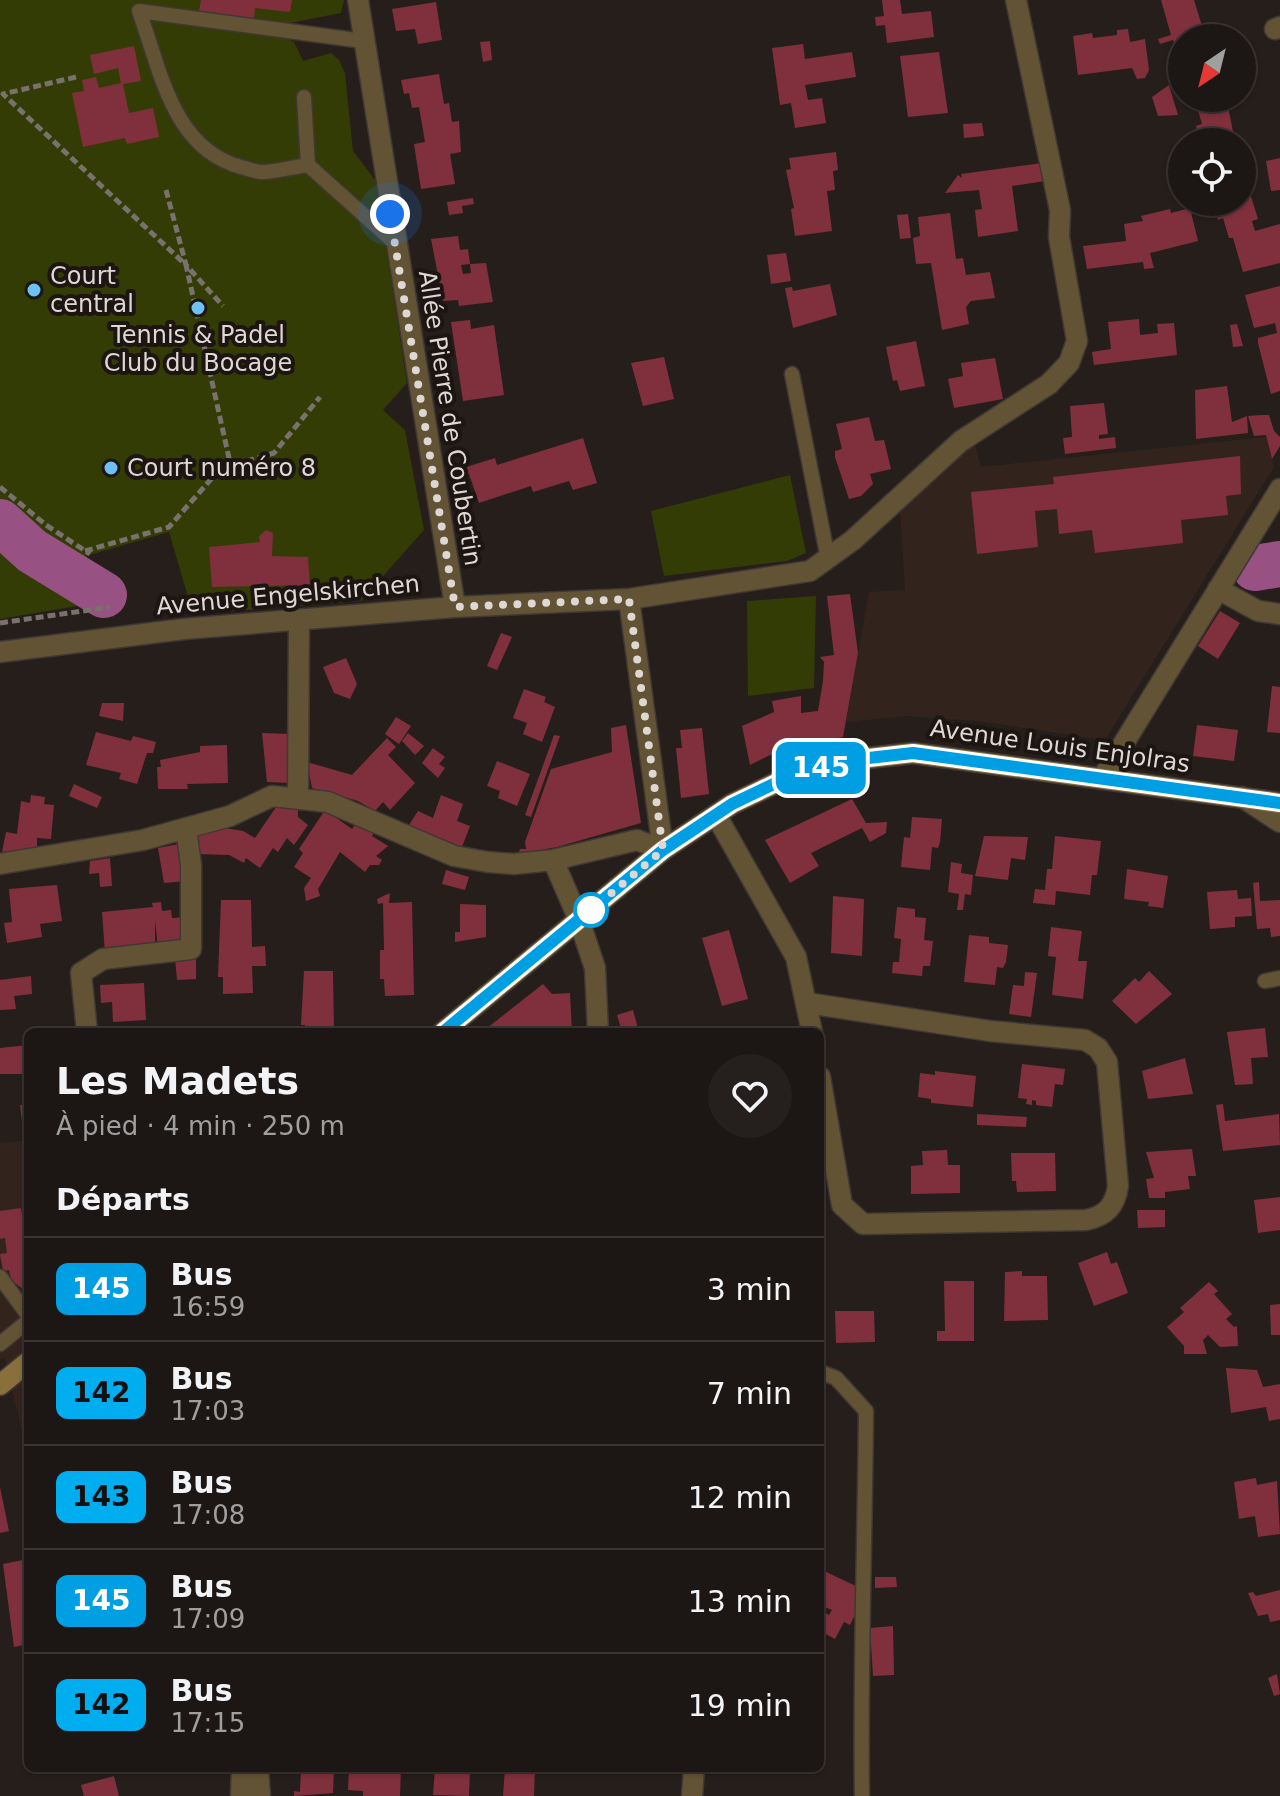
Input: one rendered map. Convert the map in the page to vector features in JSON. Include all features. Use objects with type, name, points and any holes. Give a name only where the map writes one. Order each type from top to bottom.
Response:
[{"type":"main road","name":"Avenue Louis Enjolras","points":[[448,1028],[663,850],[716,815],[780,781],[842,761],[913,753],[1280,803]]},
{"type":"main road","points":[[0,1385],[24,1365]]},
{"type":"street","name":"Allée Pierre de Coubertin","points":[[358,0],[455,607]]},
{"type":"street","name":"Avenue Engelskirchen","points":[[0,652],[184,629],[455,607],[629,599],[810,571],[828,559],[961,441],[1049,384],[1069,363],[1077,341],[1059,237],[1060,210],[1016,0]]},
{"type":"street","points":[[1103,777],[1280,489]]},
{"type":"street","points":[[1218,589],[1258,611],[1280,614]]},
{"type":"street","points":[[0,864],[130,842],[186,828],[230,816],[272,796],[298,797],[351,810],[454,856],[514,864],[553,860],[637,840],[663,850],[629,599]]},
{"type":"street","points":[[298,797],[299,621]]},
{"type":"street","points":[[1242,797],[1280,822]]},
{"type":"street","points":[[716,815],[796,957],[811,1028]]},
{"type":"street","points":[[87,1028],[81,973],[103,959],[191,949],[191,865],[186,828]]},
{"type":"street","points":[[553,860],[579,920],[595,968],[598,1028]]},
{"type":"street","points":[[807,1003],[990,1031],[1085,1040],[1098,1048],[1107,1062],[1118,1186],[1116,1201],[1099,1217],[1086,1220],[863,1224],[842,1205],[824,1100]]},
{"type":"street","points":[[241,1796],[242,1772]]},
{"type":"street","points":[[258,1772],[260,1796]]},
{"type":"street","points":[[692,1796],[694,1772]]},
{"type":"lane","points":[[308,165],[263,173],[229,164],[204,151],[189,136],[176,111],[136,6],[363,41]]},
{"type":"lane","points":[[304,97],[308,165],[395,243]]},
{"type":"lane","points":[[792,374],[828,559]]},
{"type":"lane","points":[[0,1277],[24,1312]]},
{"type":"lane","points":[[0,1344],[24,1322]]},
{"type":"lane","points":[[824,1374],[836,1378],[866,1411],[864,1620],[860,1672],[862,1796]]},
{"type":"path","points":[[76,77],[3,94],[186,265],[223,306]]},
{"type":"path","points":[[166,190],[231,467]]},
{"type":"path","points":[[0,487],[88,553],[169,527],[220,469],[274,453],[320,397]]},
{"type":"path","points":[[0,623],[110,607]]},
{"type":"shaded area","points":[[1266,437],[1274,467],[1105,740],[977,721],[906,716],[846,722],[869,592],[905,590],[900,512],[974,440],[981,467]]},
{"type":"shaded area","points":[[24,1140],[24,1440],[5,1358],[0,1360],[0,1143]]},
{"type":"green space","name":"Tennis & Padel Club du Bocage","points":[[0,0],[344,0],[341,13],[290,23],[287,38],[294,42],[303,61],[331,53],[339,60],[345,73],[353,151],[376,181],[407,383],[383,410],[405,430],[424,530],[361,601],[193,614],[169,532],[86,556],[106,582],[107,601],[0,619]]},
{"type":"green space","points":[[790,475],[806,553],[787,561],[664,576],[651,511]]},
{"type":"green space","points":[[816,596],[814,688],[748,696],[747,601]]},
{"type":"building","points":[[201,0],[292,0],[290,12],[255,8],[254,18],[241,17],[240,21],[212,17],[213,13],[199,11]]},
{"type":"building","points":[[882,0],[900,0],[902,14],[931,11],[934,37],[887,43],[885,25],[876,26],[875,17],[884,16]]},
{"type":"building","points":[[1161,0],[1194,0],[1201,24],[1168,24]]},
{"type":"building","points":[[436,2],[442,40],[418,44],[415,29],[396,31],[392,9]]},
{"type":"building","points":[[1128,29],[1130,42],[1145,39],[1149,70],[1145,78],[1137,79],[1132,68],[1078,75],[1073,36],[1092,33],[1093,38],[1117,35],[1117,30]]},
{"type":"building","points":[[1168,36],[1168,42],[1160,44],[1158,39]]},
{"type":"building","points":[[490,41],[492,60],[483,62],[480,42]]},
{"type":"building","points":[[803,44],[805,59],[852,52],[856,77],[805,85],[808,100],[822,98],[826,123],[795,128],[791,103],[780,105],[772,48]]},
{"type":"building","points":[[134,46],[141,81],[123,84],[129,113],[153,108],[159,137],[127,144],[125,138],[83,147],[72,93],[84,91],[82,80],[96,77],[99,88],[121,83],[118,68],[94,74],[90,55]]},
{"type":"building","points":[[939,52],[948,113],[908,117],[900,56]]},
{"type":"building","points":[[439,74],[444,104],[449,103],[452,122],[459,121],[461,152],[450,154],[455,184],[421,189],[414,144],[425,142],[419,107],[412,108],[409,93],[404,94],[401,80]]},
{"type":"building","points":[[1168,86],[1168,112],[1177,112],[1178,115],[1158,116],[1152,97]]},
{"type":"building","points":[[1199,112],[1229,112],[1232,128],[1197,128],[1202,124]]},
{"type":"building","points":[[982,123],[984,136],[964,138],[963,124]]},
{"type":"building","points":[[836,152],[838,170],[833,171],[835,190],[827,191],[832,231],[795,236],[791,209],[794,208],[786,170],[791,169],[789,158]]},
{"type":"building","points":[[1280,158],[1280,190],[1271,191],[1266,161]]},
{"type":"building","points":[[1042,163],[1045,181],[1012,186],[1018,231],[978,237],[975,210],[982,209],[979,190],[945,193],[958,175],[962,178],[961,174]]},
{"type":"building","points":[[473,198],[474,204],[462,206],[463,213],[449,215],[447,202]]},
{"type":"building","points":[[1168,209],[1168,216],[1192,216],[1198,241],[1150,253],[1154,268],[1144,269],[1143,262],[1087,269],[1083,246],[1126,241],[1124,224],[1143,221],[1141,216]]},
{"type":"building","points":[[1256,212],[1258,219],[1252,221],[1255,231],[1280,224],[1280,263],[1243,272],[1233,238],[1229,238],[1223,218],[1218,220],[1217,216],[1256,216]]},
{"type":"building","points":[[950,213],[956,259],[963,258],[966,275],[990,272],[995,298],[971,301],[966,307],[969,324],[942,330],[931,263],[916,264],[913,238],[920,236],[918,217]]},
{"type":"building","points":[[908,214],[911,238],[900,239],[897,215]]},
{"type":"building","points":[[458,236],[460,250],[468,249],[470,264],[486,263],[493,302],[459,306],[458,300],[443,301],[431,239]],"holes":[[[470,264],[471,273],[463,274],[461,265]]]},
{"type":"building","points":[[786,253],[791,281],[771,284],[767,255]]},
{"type":"building","points":[[830,284],[837,315],[793,328],[785,288],[792,287],[793,291]]},
{"type":"building","points":[[1280,286],[1280,391],[1271,394],[1258,338],[1277,333],[1275,323],[1254,328],[1245,295]]},
{"type":"building","points":[[1139,319],[1140,335],[1158,333],[1157,324],[1174,323],[1177,355],[1094,365],[1092,352],[1111,349],[1108,322]]},
{"type":"building","points":[[470,320],[471,329],[494,325],[504,395],[463,401],[451,322]]},
{"type":"building","points":[[1237,324],[1243,346],[1233,347],[1230,325]]},
{"type":"building","points":[[916,341],[925,386],[900,391],[897,380],[893,381],[886,347]]},
{"type":"building","points":[[664,357],[674,399],[643,406],[631,363]]},
{"type":"building","points":[[995,358],[1003,399],[954,408],[948,379],[963,376],[961,363]]},
{"type":"building","points":[[1227,386],[1232,422],[1247,416],[1248,433],[1196,439],[1195,390]]},
{"type":"building","points":[[1104,403],[1108,434],[1099,435],[1099,439],[1115,437],[1116,448],[1065,454],[1063,438],[1072,437],[1070,406]]},
{"type":"building","points":[[1269,415],[1274,431],[1280,437],[1280,446],[1272,459],[1266,435],[1254,436],[1248,416]]},
{"type":"building","points":[[869,417],[875,441],[884,440],[891,469],[870,474],[873,484],[861,496],[849,499],[835,457],[835,451],[842,449],[836,424]]},
{"type":"building","points":[[583,438],[597,483],[573,490],[569,481],[533,492],[531,486],[479,503],[469,474],[465,475],[463,468],[495,458],[497,465]]},
{"type":"building","points":[[1240,456],[1241,494],[1226,496],[1228,515],[1181,520],[1183,543],[1095,553],[1092,530],[1059,534],[1057,509],[1035,511],[1038,547],[977,554],[971,492],[1054,484],[1053,477]]},
{"type":"building","points":[[266,530],[273,533],[272,556],[308,557],[310,585],[212,587],[209,547],[260,542],[259,536]]},
{"type":"building","points":[[850,594],[858,653],[843,737],[782,749],[750,765],[742,726],[774,712],[772,701],[801,696],[801,713],[818,711],[824,662],[820,657],[834,655],[827,596]]},
{"type":"building","points":[[1220,611],[1240,623],[1218,659],[1198,646]]},
{"type":"building","points":[[501,633],[512,637],[497,670],[487,666]]},
{"type":"building","points":[[346,658],[357,684],[350,699],[334,693],[323,667]]},
{"type":"building","points":[[1272,686],[1280,687],[1280,733],[1267,732]]},
{"type":"building","points":[[524,689],[546,697],[544,702],[555,707],[542,742],[523,734],[527,723],[513,718]]},
{"type":"building","points":[[102,703],[124,703],[123,721],[99,716]]},
{"type":"building","points":[[396,717],[411,726],[399,744],[385,734]]},
{"type":"building","points":[[626,725],[641,823],[557,847],[518,854],[520,849],[526,849],[525,842],[551,769],[612,752],[611,728]]},
{"type":"building","points":[[1197,725],[1238,730],[1234,761],[1193,756]]},
{"type":"building","points":[[702,728],[709,794],[681,798],[676,748],[682,748],[680,730]]},
{"type":"building","points":[[96,732],[131,741],[133,736],[156,742],[153,753],[147,753],[137,784],[119,779],[121,773],[86,765]]},
{"type":"building","points":[[262,733],[290,734],[290,783],[267,782]]},
{"type":"building","points":[[408,733],[424,746],[415,755],[402,741]]},
{"type":"building","points":[[554,735],[560,736],[531,817],[525,815]]},
{"type":"building","points":[[387,738],[396,747],[388,755],[415,783],[390,810],[383,802],[375,811],[358,801],[312,788],[307,762],[352,775]]},
{"type":"building","points":[[227,745],[228,783],[187,784],[188,789],[158,789],[157,767],[161,767],[160,760],[200,752],[200,746]]},
{"type":"building","points":[[433,748],[445,757],[439,764],[445,768],[438,778],[422,763]]},
{"type":"building","points":[[497,761],[530,774],[517,806],[498,798],[500,791],[487,786]]},
{"type":"building","points":[[74,784],[102,797],[97,808],[69,796]]},
{"type":"building","points":[[31,795],[45,797],[44,804],[54,805],[51,839],[37,838],[37,849],[2,852],[6,832],[17,834],[21,801],[30,803]]},
{"type":"building","points":[[441,795],[463,804],[457,821],[470,826],[462,847],[409,825],[418,811],[433,818]]},
{"type":"building","points":[[852,799],[866,823],[887,822],[886,833],[870,842],[862,828],[811,853],[819,866],[790,883],[765,840]]},
{"type":"building","points":[[276,807],[298,808],[298,817],[308,825],[294,845],[287,838],[278,852],[273,848],[260,868],[246,858],[244,863],[229,855],[195,854],[192,837],[219,827],[243,831],[255,838]]},
{"type":"building","points":[[325,810],[352,829],[357,822],[375,831],[372,836],[388,846],[376,856],[382,860],[379,865],[370,865],[365,872],[340,852],[318,889],[320,896],[306,901],[304,888],[311,878],[294,867],[303,853],[299,849]]},
{"type":"building","points":[[912,817],[942,819],[938,848],[932,847],[930,870],[901,867],[904,837],[910,838]]},
{"type":"building","points":[[984,836],[1028,837],[1025,860],[1011,858],[1008,880],[975,876]]},
{"type":"building","points":[[1055,836],[1101,841],[1097,875],[1092,875],[1090,895],[1056,891],[1055,905],[1033,903],[1035,889],[1045,890],[1047,869],[1052,869]]},
{"type":"building","points":[[184,843],[187,881],[164,883],[158,848]]},
{"type":"building","points":[[110,858],[112,886],[100,887],[99,873],[89,874],[90,861]]},
{"type":"building","points":[[951,862],[962,864],[961,873],[973,875],[971,895],[965,894],[963,910],[957,910],[959,894],[948,892]]},
{"type":"building","points":[[1127,869],[1168,876],[1163,908],[1148,906],[1149,902],[1124,899]]},
{"type":"building","points":[[446,870],[469,877],[465,890],[442,884]]},
{"type":"building","points":[[1259,882],[1260,901],[1280,900],[1280,936],[1271,937],[1270,928],[1257,929],[1253,883]]},
{"type":"building","points":[[57,885],[62,921],[40,924],[42,937],[7,943],[4,923],[12,922],[9,889]]},
{"type":"building","points":[[1237,890],[1238,899],[1251,898],[1252,916],[1235,917],[1235,927],[1210,929],[1207,892]]},
{"type":"building","points":[[390,893],[389,903],[412,902],[414,995],[385,996],[384,979],[380,979],[380,950],[384,950],[383,903],[378,904],[377,899]]},
{"type":"building","points":[[833,896],[864,899],[862,956],[831,953]]},
{"type":"building","points":[[221,900],[251,900],[252,947],[265,946],[266,966],[252,966],[253,993],[223,994],[223,977],[218,977]]},
{"type":"building","points":[[161,902],[162,911],[171,910],[172,918],[185,917],[187,945],[158,948],[155,920],[155,949],[105,953],[102,912],[153,907],[152,903]]},
{"type":"building","points":[[460,904],[486,905],[486,937],[455,942],[455,932],[460,932]]},
{"type":"building","points":[[897,907],[915,909],[915,917],[926,918],[924,940],[933,941],[930,966],[923,966],[922,976],[892,973],[893,962],[899,962],[901,939],[894,938]]},
{"type":"building","points":[[1051,927],[1082,931],[1078,961],[1087,961],[1083,999],[1052,995],[1056,957],[1048,956]]},
{"type":"building","points":[[729,930],[748,999],[722,1006],[702,938]]},
{"type":"building","points":[[969,935],[989,937],[989,943],[1008,945],[1003,968],[997,967],[995,985],[964,982]]},
{"type":"building","points":[[196,955],[196,979],[177,980],[175,958]]},
{"type":"building","points":[[304,971],[333,971],[334,1028],[305,1028],[301,1025]]},
{"type":"building","points":[[1149,971],[1172,994],[1136,1024],[1112,1001],[1135,978],[1139,982]]},
{"type":"building","points":[[1025,972],[1037,973],[1031,1017],[1009,1014],[1013,985],[1024,986]]},
{"type":"building","points":[[31,976],[32,994],[14,996],[16,1009],[0,1010],[0,980]]},
{"type":"building","points":[[144,983],[146,1020],[113,1022],[112,1002],[101,1003],[100,985]]},
{"type":"building","points":[[543,984],[552,994],[570,993],[572,1028],[487,1028]]},
{"type":"building","points":[[633,1010],[638,1028],[621,1028],[617,1015]]},
{"type":"building","points":[[1265,1028],[1268,1057],[1251,1058],[1253,1084],[1235,1085],[1227,1032]]},
{"type":"building","points":[[24,1045],[24,1074],[0,1074],[0,1048]]},
{"type":"building","points":[[1185,1058],[1193,1094],[1148,1099],[1142,1071]]},
{"type":"building","points":[[1022,1064],[1065,1069],[1063,1085],[1055,1084],[1052,1107],[1036,1105],[1036,1101],[1032,1100],[1032,1105],[1026,1104],[1027,1099],[1018,1098]]},
{"type":"building","points":[[935,1071],[976,1076],[973,1107],[931,1103],[931,1099],[918,1097],[920,1073],[935,1075]]},
{"type":"building","points":[[24,1104],[24,1140],[20,1105]]},
{"type":"building","points":[[1223,1104],[1225,1121],[1279,1114],[1280,1145],[1223,1151],[1216,1105]]},
{"type":"building","points":[[977,1114],[1027,1117],[1026,1127],[977,1125]]},
{"type":"building","points":[[1192,1149],[1196,1176],[1188,1176],[1190,1189],[1165,1192],[1165,1198],[1149,1198],[1146,1179],[1154,1178],[1146,1152]]},
{"type":"building","points":[[947,1150],[948,1165],[960,1165],[960,1193],[911,1194],[911,1166],[923,1165],[922,1151]]},
{"type":"building","points":[[1011,1153],[1055,1153],[1056,1191],[1017,1192],[1016,1181],[1012,1181]]},
{"type":"building","points":[[1280,1197],[1280,1230],[1258,1233],[1254,1200]]},
{"type":"building","points":[[21,1208],[24,1221],[24,1289],[11,1280],[9,1270],[3,1271],[0,1254],[7,1253],[5,1238],[0,1239],[0,1211]]},
{"type":"building","points":[[1137,1210],[1165,1210],[1165,1227],[1138,1228]]},
{"type":"building","points":[[1107,1252],[1111,1264],[1117,1262],[1128,1293],[1094,1306],[1078,1263]]},
{"type":"building","points":[[1022,1271],[1022,1276],[1047,1276],[1048,1320],[1004,1321],[1005,1272]]},
{"type":"building","points":[[944,1281],[974,1281],[974,1341],[937,1341],[937,1331],[945,1331]]},
{"type":"building","points":[[1209,1282],[1218,1291],[1214,1294],[1232,1314],[1226,1319],[1234,1327],[1237,1326],[1238,1346],[1220,1347],[1208,1335],[1203,1340],[1207,1354],[1184,1354],[1184,1346],[1167,1327],[1184,1312],[1180,1308]]},
{"type":"building","points":[[1280,1304],[1280,1335],[1271,1335],[1270,1305]]},
{"type":"building","points":[[835,1311],[874,1311],[875,1342],[836,1343]]},
{"type":"building","points":[[1226,1368],[1257,1370],[1263,1387],[1280,1384],[1280,1419],[1269,1421],[1266,1407],[1231,1413]]},
{"type":"building","points":[[1256,1478],[1257,1485],[1277,1481],[1280,1534],[1258,1537],[1255,1516],[1239,1519],[1234,1482]]},
{"type":"building","points":[[0,1487],[9,1531],[0,1533]]},
{"type":"building","points":[[24,1560],[24,1645],[14,1647],[3,1564]]},
{"type":"building","points":[[824,1571],[858,1587],[860,1605],[850,1625],[844,1622],[835,1639],[824,1633],[824,1612],[829,1615],[832,1610],[824,1607]]},
{"type":"building","points":[[875,1577],[896,1577],[897,1587],[875,1588]]},
{"type":"building","points":[[1280,1590],[1280,1620],[1270,1622],[1268,1614],[1258,1616],[1248,1593],[1253,1592],[1256,1596]]},
{"type":"building","points":[[893,1626],[894,1675],[873,1676],[870,1628]]},
{"type":"building","points":[[1277,1674],[1280,1694],[1274,1696],[1268,1678]]},
{"type":"building","points":[[301,1772],[334,1772],[333,1793],[294,1796],[294,1791],[300,1792]]},
{"type":"building","points":[[349,1772],[401,1772],[400,1796],[363,1796],[363,1791],[348,1790]]},
{"type":"building","points":[[435,1772],[470,1772],[469,1796],[433,1795]]},
{"type":"building","points":[[505,1772],[535,1772],[534,1796],[503,1796]]},
{"type":"building","points":[[114,1776],[119,1796],[84,1796],[81,1785]]},
{"type":"waterway","points":[[0,522],[32,551],[104,595]]},
{"type":"waterway","points":[[1255,568],[1280,564]]},
{"type":"bus line","name":"145","points":[[448,1028],[663,850],[732,804],[780,781],[842,761],[913,753],[1280,803]]},
{"type":"place","name":"Court central","points":[[34,290]]},
{"type":"place","name":"Tennis & Padel Club du Bocage","points":[[198,308]]},
{"type":"place","name":"Court numéro 8","points":[[111,468]]},
{"type":"route","points":[[390,214],[455,607],[629,599],[663,850],[591,910]]}]
